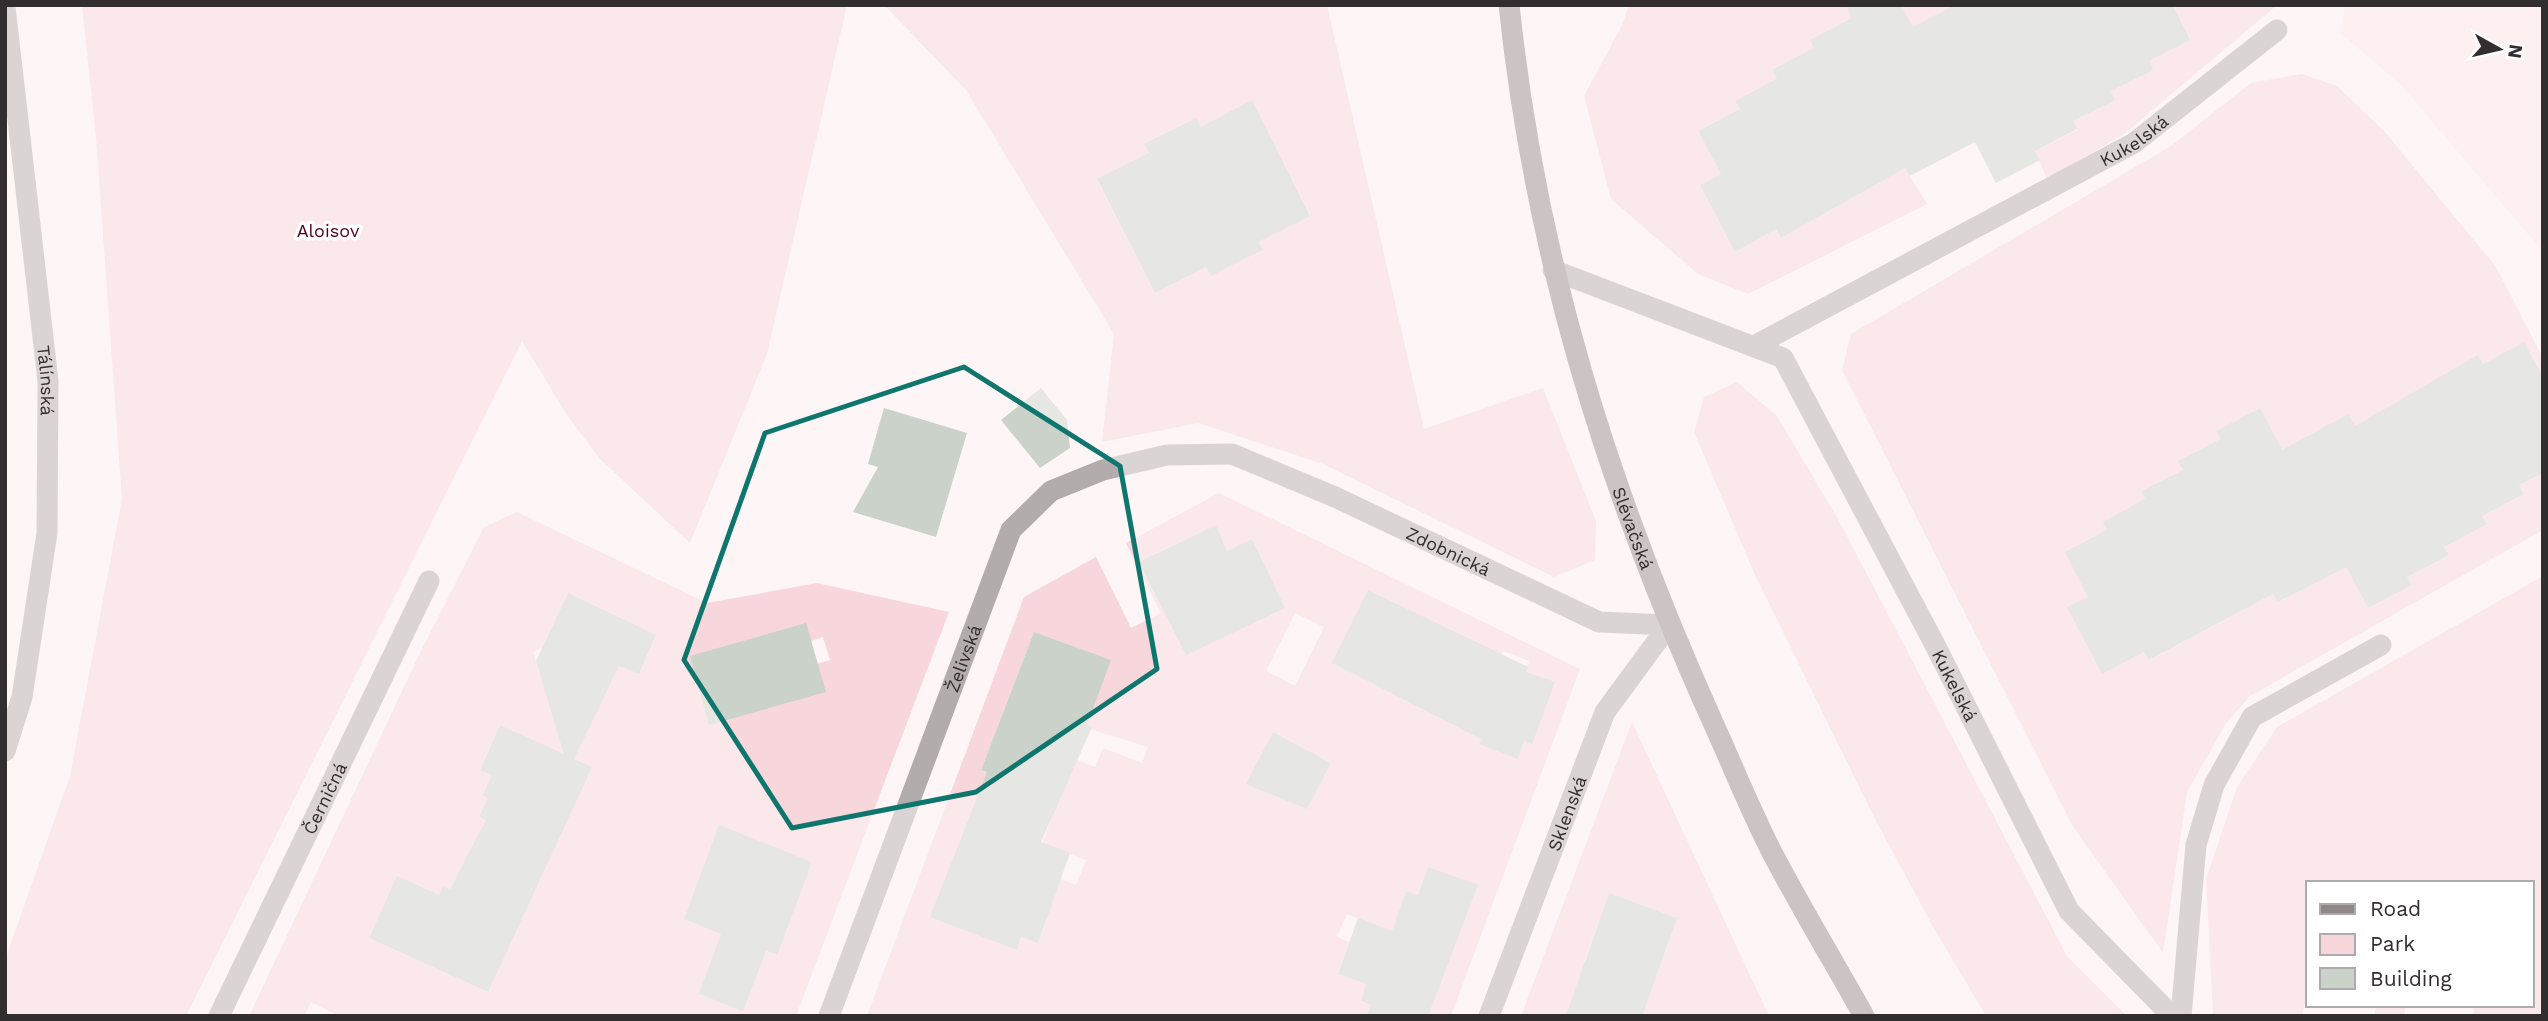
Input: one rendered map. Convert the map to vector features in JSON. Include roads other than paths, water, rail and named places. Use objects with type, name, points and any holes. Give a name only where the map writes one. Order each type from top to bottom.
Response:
[{"type":"street","name":"Slévačská","points":[[1509,5],[1517,81],[1553,270],[1603,449],[1669,625],[1775,858],[1864,1016]]},
{"type":"street","name":"Tálínská","points":[[5,7],[48,395],[47,533],[22,697],[5,751]]},
{"type":"street","name":"Kukelská","points":[[1754,346],[2134,143],[2277,30]]},
{"type":"street","name":"Kukelská","points":[[1553,270],[1783,358],[1934,643],[2069,911],[2172,1016]]},
{"type":"street","name":"Zdobnická","points":[[1232,454],[1335,497],[1599,622],[1669,625]]},
{"type":"street","name":"Želivská","points":[[829,1016],[1011,530],[1051,491],[1103,470],[1167,455],[1232,454]]},
{"type":"street","name":"Černičná","points":[[219,1016],[429,581]]},
{"type":"street","name":"Sklenská","points":[[1489,1016],[1605,712],[1669,625]]},
{"type":"street","points":[[2181,1016],[2196,845],[2214,785],[2252,717],[2381,645]]},
{"type":"park label","name":"Aloisov","points":[[328,230]]}]
